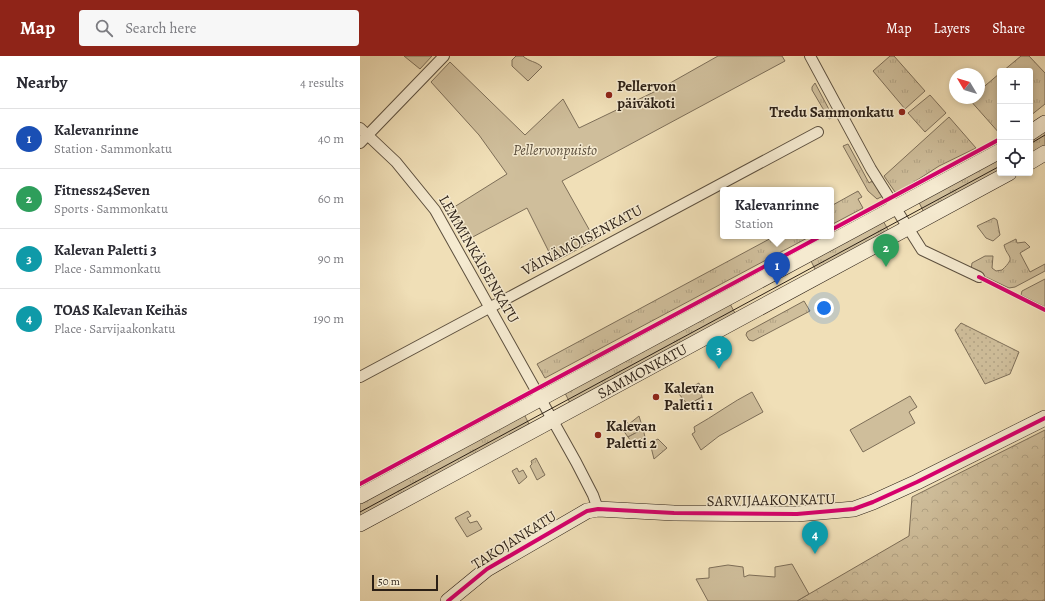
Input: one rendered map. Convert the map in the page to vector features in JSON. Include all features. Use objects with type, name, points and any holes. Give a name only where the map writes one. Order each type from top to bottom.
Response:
[{"type":"main road","points":[[1033,131],[1045,123]]},
{"type":"main road","name":"SAMMONKATU","points":[[360,524],[552,420],[903,218],[997,153]]},
{"type":"main road","points":[[1033,160],[1045,154]]},
{"type":"main road","name":"SAMMONKATU","points":[[360,496],[540,399],[903,218],[1003,176]]},
{"type":"main road","name":"SARVIJAAKONKATU","points":[[598,510],[674,513],[798,514],[854,509],[921,480],[1045,418]]},
{"type":"main road","name":"TAKOJANKATU","points":[[448,601],[487,569],[574,517],[587,511],[598,510]]},
{"type":"street","points":[[360,143],[444,56]]},
{"type":"street","points":[[810,56],[871,169],[922,250],[979,277]]},
{"type":"street","name":"LEMMINKÄISENKATU","points":[[360,128],[407,174],[435,210],[552,420]]},
{"type":"street","name":"VÄINÄMÖISENKATU","points":[[360,377],[489,306],[818,132]]},
{"type":"street","points":[[552,420],[590,488],[598,510]]},
{"type":"green space","points":[[404,56],[432,56],[420,69]]},
{"type":"green space","points":[[516,56],[523,56],[542,67],[528,81],[512,66],[512,60]]},
{"type":"green space","name":"Pellervonpuisto","points":[[718,56],[782,56],[785,61],[562,181],[595,240],[554,262],[527,208],[469,239],[451,209],[507,174],[479,135],[431,82],[450,62],[525,135],[563,99],[579,128],[656,91]]},
{"type":"green space","points":[[890,56],[894,56],[925,91],[905,109],[873,71]]},
{"type":"green space","points":[[1021,56],[1029,56],[1045,73],[1045,104],[1033,114],[1033,68],[1007,68]]},
{"type":"green space","points":[[997,76],[997,131],[973,104],[985,104],[985,86]]},
{"type":"green space","points":[[815,83],[833,117],[829,119],[812,90]]},
{"type":"green space","points":[[930,95],[946,113],[925,132],[908,113]]},
{"type":"green space","points":[[949,117],[976,148],[939,166],[897,193],[895,192],[884,176]]},
{"type":"green space","points":[[1045,126],[1045,150],[1033,157],[1033,140],[1033,134]]},
{"type":"green space","points":[[848,144],[869,183],[872,181],[883,196],[877,199],[868,191],[843,146]]},
{"type":"green space","points":[[997,155],[997,175],[925,215],[917,198]]},
{"type":"green space","points":[[858,191],[862,197],[858,199],[863,208],[834,223],[834,204]]},
{"type":"green space","points":[[994,218],[997,220],[1000,235],[993,241],[986,238],[977,226]]},
{"type":"green space","points":[[882,219],[890,233],[817,273],[809,257]]},
{"type":"green space","points":[[769,239],[805,239],[545,378],[537,364]]},
{"type":"green space","points":[[1016,239],[1017,243],[1025,242],[1030,247],[1020,253],[1030,272],[1045,264],[1045,271],[1015,287],[1009,288],[971,270],[972,263],[985,256],[993,256],[992,268],[996,271],[1002,270],[1010,259],[1004,245]]},
{"type":"green space","points":[[1045,279],[1045,307],[1021,295],[1022,291]]},
{"type":"green space","points":[[728,300],[737,317],[571,405],[564,391]]},
{"type":"green space","points":[[804,301],[810,311],[753,341],[749,340],[746,335],[747,332]]},
{"type":"green space","points":[[961,323],[1019,352],[1010,374],[985,384],[955,330]]},
{"type":"green space","points":[[699,383],[702,397],[688,405],[679,394]]},
{"type":"green space","points":[[752,392],[763,412],[719,436],[701,450],[692,434],[695,432],[694,427]]},
{"type":"green space","points":[[910,396],[917,407],[909,412],[915,423],[863,452],[850,430]]},
{"type":"green space","points":[[702,397],[704,406],[693,411],[688,405]]},
{"type":"green space","points":[[523,412],[530,426],[360,520],[360,500]]},
{"type":"green space","points":[[639,416],[643,429],[628,437],[620,426],[627,422],[629,424]]},
{"type":"green space","points":[[643,429],[645,437],[633,444],[628,437]]},
{"type":"green space","points":[[1045,430],[1045,601],[797,601],[909,536],[912,497]]},
{"type":"green space","points":[[658,439],[667,448],[654,459],[650,443]]},
{"type":"green space","points":[[536,458],[545,475],[537,480],[530,466],[532,464],[531,461]]},
{"type":"green space","points":[[517,468],[519,472],[523,470],[527,477],[519,484],[512,471]]},
{"type":"green space","points":[[468,511],[471,516],[467,518],[470,523],[477,521],[482,529],[467,537],[455,518]]},
{"type":"green space","points":[[792,564],[809,594],[797,601],[708,601],[696,579],[709,578],[709,568],[728,565],[743,567],[744,577],[749,575],[775,577],[775,567]]},
{"type":"tram line","points":[[1033,142],[1045,135]]},
{"type":"tram line","points":[[360,512],[997,168]]},
{"type":"cycle path","points":[[834,228],[998,140]]},
{"type":"cycle path","points":[[360,484],[815,239]]},
{"type":"cycle path","points":[[979,277],[1045,310]]},
{"type":"cycle path","points":[[448,601],[487,569],[587,511],[598,509],[674,513],[797,514],[854,509],[917,482],[1045,418]]},
{"type":"place","name":"Pellervon päiväkoti","points":[[609,95]]},
{"type":"place","name":"Tredu Sammonkatu","points":[[902,112]]},
{"type":"place","name":"Fitness24Seven","points":[[886,267]]},
{"type":"place","name":"Kalevanrinne","points":[[777,285]]},
{"type":"place","name":"Kalevan Paletti 3","points":[[719,369]]},
{"type":"place","name":"Kalevan Paletti 1","points":[[656,397]]},
{"type":"place","name":"Kalevan Paletti 2","points":[[598,435]]},
{"type":"place","name":"TOAS Kalevan Keihäs","points":[[815,554]]}]
